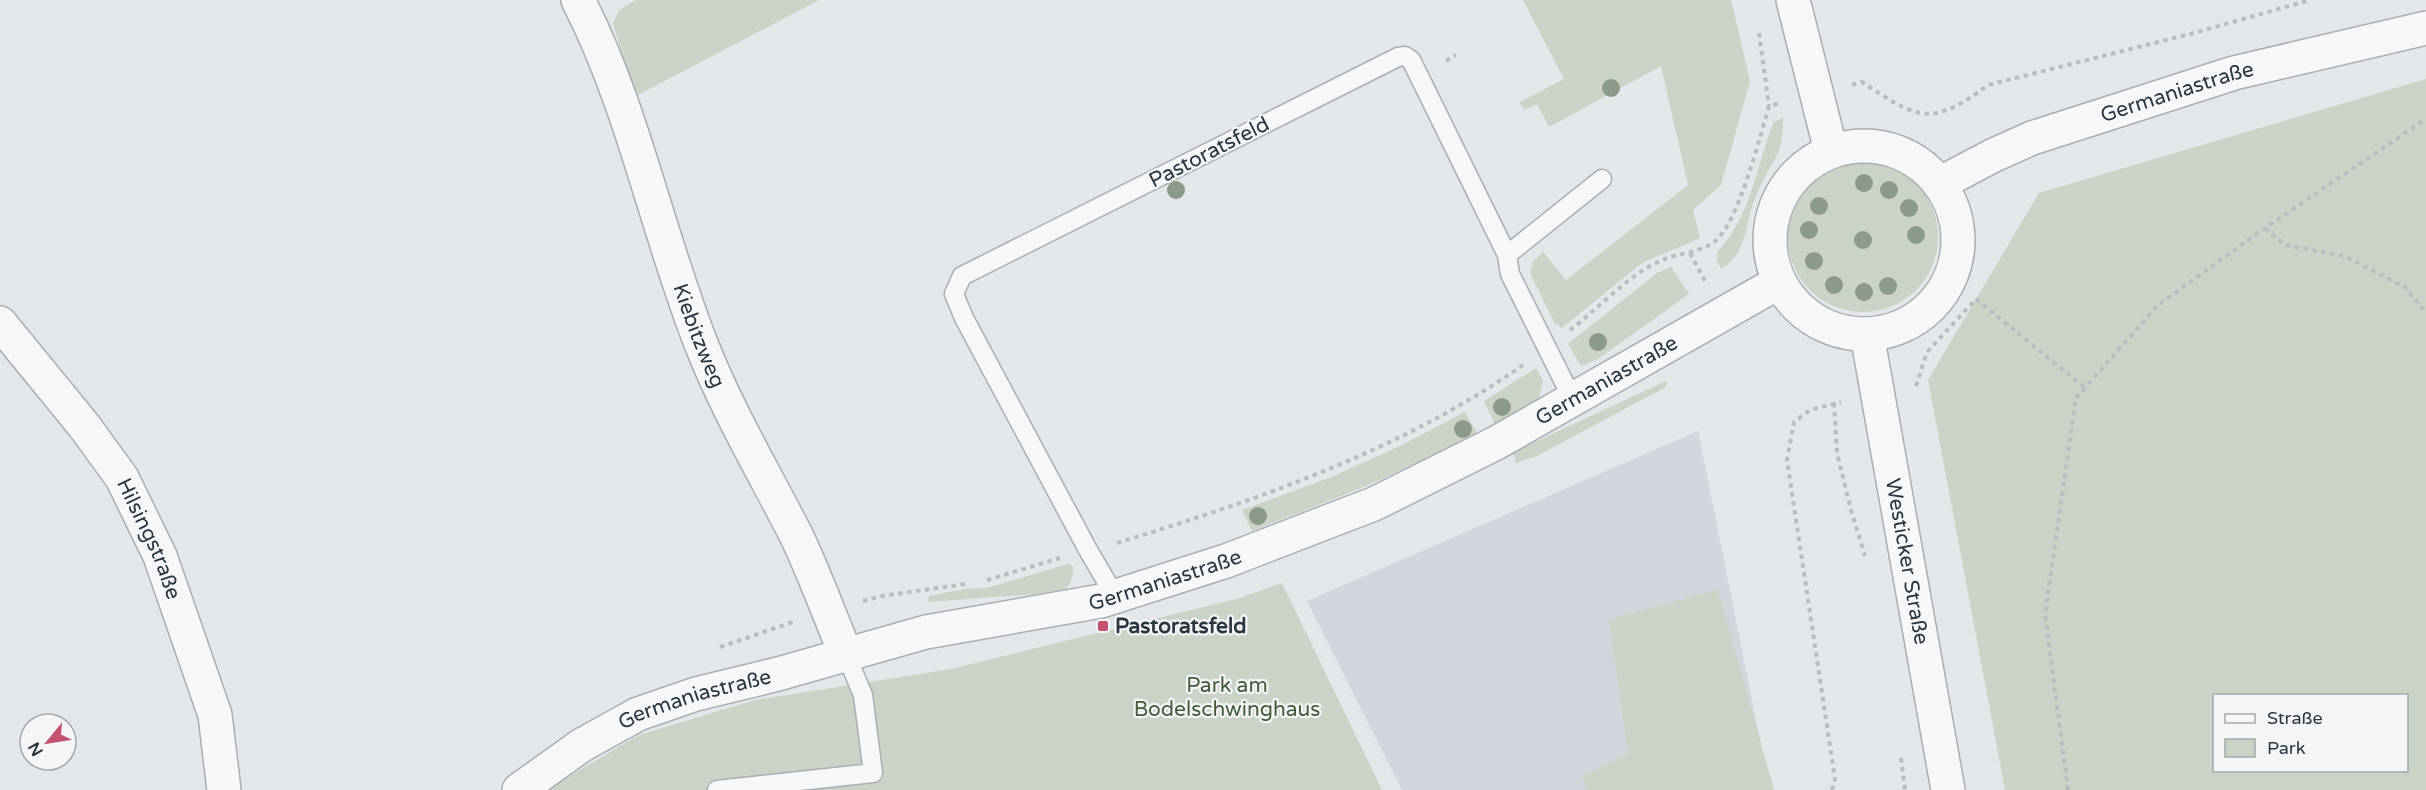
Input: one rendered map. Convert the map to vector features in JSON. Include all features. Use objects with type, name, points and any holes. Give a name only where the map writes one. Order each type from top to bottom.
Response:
[{"type":"street","points":[[1793,0],[1831,151]]},
{"type":"street","name":"Kiebitzweg","points":[[583,2],[621,104],[702,346],[738,425],[798,540],[846,655]]},
{"type":"street","name":"Germaniastraße","points":[[1939,184],[2032,138],[2234,73],[2426,28]]},
{"type":"street","points":[[1860,145],[1890,149],[1917,162],[1939,184],[1951,205],[1957,229],[1957,254],[1950,277],[1936,300],[1917,318],[1893,329],[1867,334],[1840,331],[1816,321],[1795,304],[1779,282],[1770,252],[1771,221],[1783,191],[1803,167],[1831,151],[1860,145]]},
{"type":"street","name":"Germaniastraße","points":[[519,790],[582,745],[638,714],[696,694],[778,674],[926,632],[1046,612],[1115,596],[1226,561],[1374,504],[1496,443],[1779,282]]},
{"type":"street","name":"Hilsingstraße","points":[[0,323],[85,427],[123,478],[160,556],[215,716],[224,790]]},
{"type":"street","name":"Westicker Straße","points":[[1867,334],[1948,790]]},
{"type":"lane","name":"Pastoratsfeld","points":[[1115,596],[964,318],[954,294],[962,276],[1405,56],[1414,67],[1507,255],[1510,274],[1573,400]]},
{"type":"lane","points":[[1507,255],[1602,178]]},
{"type":"lane","points":[[717,790],[873,773],[863,695],[846,655]]},
{"type":"path","points":[[1769,106],[1862,82],[1893,103],[1918,114],[1943,113],[1965,103],[1988,85],[2194,33],[2310,0]]},
{"type":"path","points":[[985,581],[1139,536],[1256,496],[1383,446],[1490,388],[1549,348],[1637,275],[1661,260],[1690,253],[1714,242],[1726,226],[1746,183],[1769,106],[1759,30]]},
{"type":"path","points":[[2068,790],[2045,614],[2076,398],[2158,305],[2265,228],[2426,119]]},
{"type":"path","points":[[2265,228],[2285,245],[2344,256],[2405,287],[2426,313]]},
{"type":"path","points":[[1690,253],[1705,282]]},
{"type":"path","points":[[1832,790],[1834,779],[1787,460],[1794,422],[1810,410],[1917,386],[1927,352],[1976,299],[2084,387]]},
{"type":"path","points":[[1834,403],[1837,453],[1851,510],[1868,564]]},
{"type":"path","points":[[717,649],[828,611],[882,596],[974,582]]},
{"type":"path","points":[[1901,757],[1905,790]]},
{"type":"shaded area","points":[[1698,431],[1770,790],[1402,790],[1307,601]]},
{"type":"green space","points":[[636,0],[819,0],[634,97],[613,23],[619,10]]},
{"type":"green space","points":[[1523,0],[1731,0],[1750,81],[1721,185],[1693,210],[1700,238],[1642,263],[1562,328],[1555,324],[1530,273],[1533,262],[1543,252],[1566,280],[1688,185],[1661,66],[1549,127],[1537,104],[1524,110],[1520,102],[1564,79]]},
{"type":"green space","points":[[2426,79],[2426,790],[2005,790],[1928,380],[2039,193]]},
{"type":"green space","points":[[1783,118],[1783,131],[1778,152],[1752,206],[1741,246],[1737,254],[1721,269],[1717,261],[1717,252],[1728,239],[1745,207],[1774,122]]},
{"type":"green space","points":[[1863,162],[1892,168],[1916,184],[1932,208],[1938,237],[1932,266],[1916,290],[1892,306],[1863,312],[1834,306],[1810,290],[1794,266],[1788,237],[1794,208],[1810,184],[1834,168]]},
{"type":"green space","points":[[1671,267],[1689,294],[1598,359],[1581,366],[1568,344],[1657,273]]},
{"type":"green space","points":[[1536,368],[1543,381],[1538,400],[1496,427],[1484,401]]},
{"type":"green space","points":[[1666,381],[1666,387],[1537,456],[1516,463],[1513,452]]},
{"type":"green space","points":[[1465,412],[1478,435],[1366,486],[1252,531],[1242,510],[1334,476],[1402,445]]},
{"type":"green space","points":[[1068,564],[1073,566],[1073,572],[1066,589],[1035,594],[928,602],[929,596],[964,589],[987,588]]},
{"type":"green space","name":"Park am Bodelschwinghaus","points":[[1282,583],[1382,790],[546,790],[639,735],[755,700],[951,669],[1240,598]]},
{"type":"green space","points":[[1718,590],[1774,790],[1588,790],[1581,777],[1628,754],[1609,619]]},
{"type":"place","name":"Pastoratsfeld","points":[[1103,626]]}]
